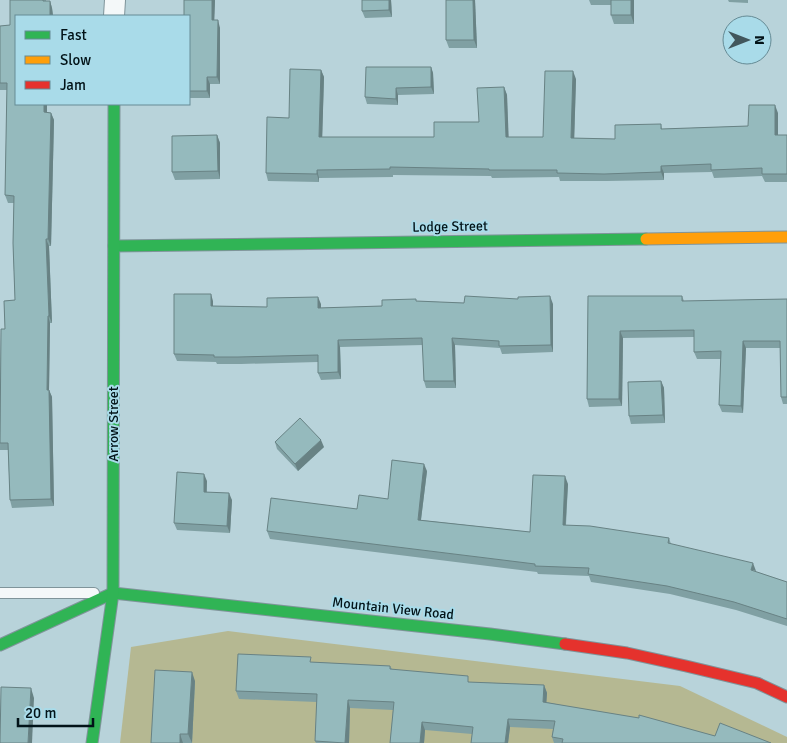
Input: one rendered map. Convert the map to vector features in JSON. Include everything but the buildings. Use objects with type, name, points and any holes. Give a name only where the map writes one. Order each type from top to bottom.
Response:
[{"type":"street","points":[[114,0],[114,15]]},
{"type":"street","name":"Arrow Street","points":[[92,743],[113,593],[114,105]]},
{"type":"street","name":"Lodge Street","points":[[114,246],[787,237]]},
{"type":"street","points":[[0,645],[113,593]]},
{"type":"street","name":"Mountain View Road","points":[[113,593],[490,634],[627,653],[757,683],[787,696]]},
{"type":"lane","points":[[0,593],[113,593]]},
{"type":"green space","points":[[228,631],[680,686],[787,737],[787,743],[120,743],[131,647]]},
{"type":"traffic: fast","points":[[92,743],[113,593],[114,105]]},
{"type":"traffic: fast","points":[[114,246],[646,239]]},
{"type":"traffic: fast","points":[[0,645],[113,593],[490,634],[565,644]]},
{"type":"traffic: slow","points":[[646,239],[787,237]]},
{"type":"traffic: jam","points":[[565,644],[627,653],[686,666],[757,683],[787,697]]}]
